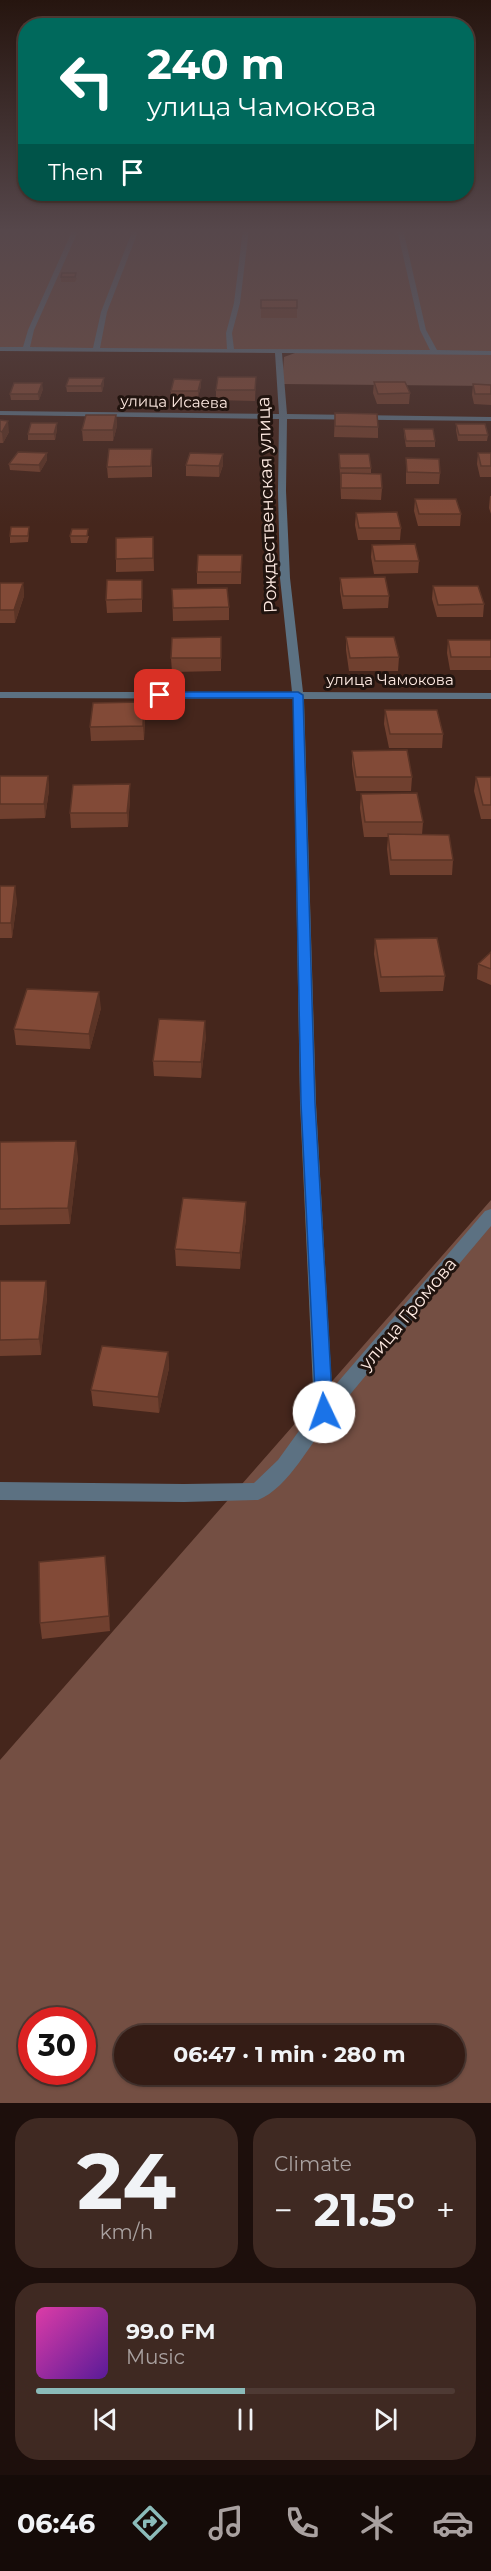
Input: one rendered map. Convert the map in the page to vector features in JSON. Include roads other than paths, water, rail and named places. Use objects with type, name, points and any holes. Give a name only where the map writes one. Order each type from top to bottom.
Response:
[{"type":"street","points":[[26,350],[32,327]]},
{"type":"street","points":[[96,350],[101,327]]},
{"type":"street","points":[[231,327],[231,351]]},
{"type":"street","points":[[422,327],[435,353]]},
{"type":"street","points":[[0,349],[491,353]]},
{"type":"street","name":"Рождественская улица","points":[[278,351],[283,416],[282,491],[285,578],[298,695],[308,1103],[324,1412]]},
{"type":"street","name":"улица Исаева","points":[[0,413],[491,419]]},
{"type":"street","name":"улица Чамокова","points":[[0,695],[491,696]]},
{"type":"street","name":"улица Громова","points":[[0,1491],[184,1493],[258,1491],[285,1466],[324,1412],[491,1215]]}]
